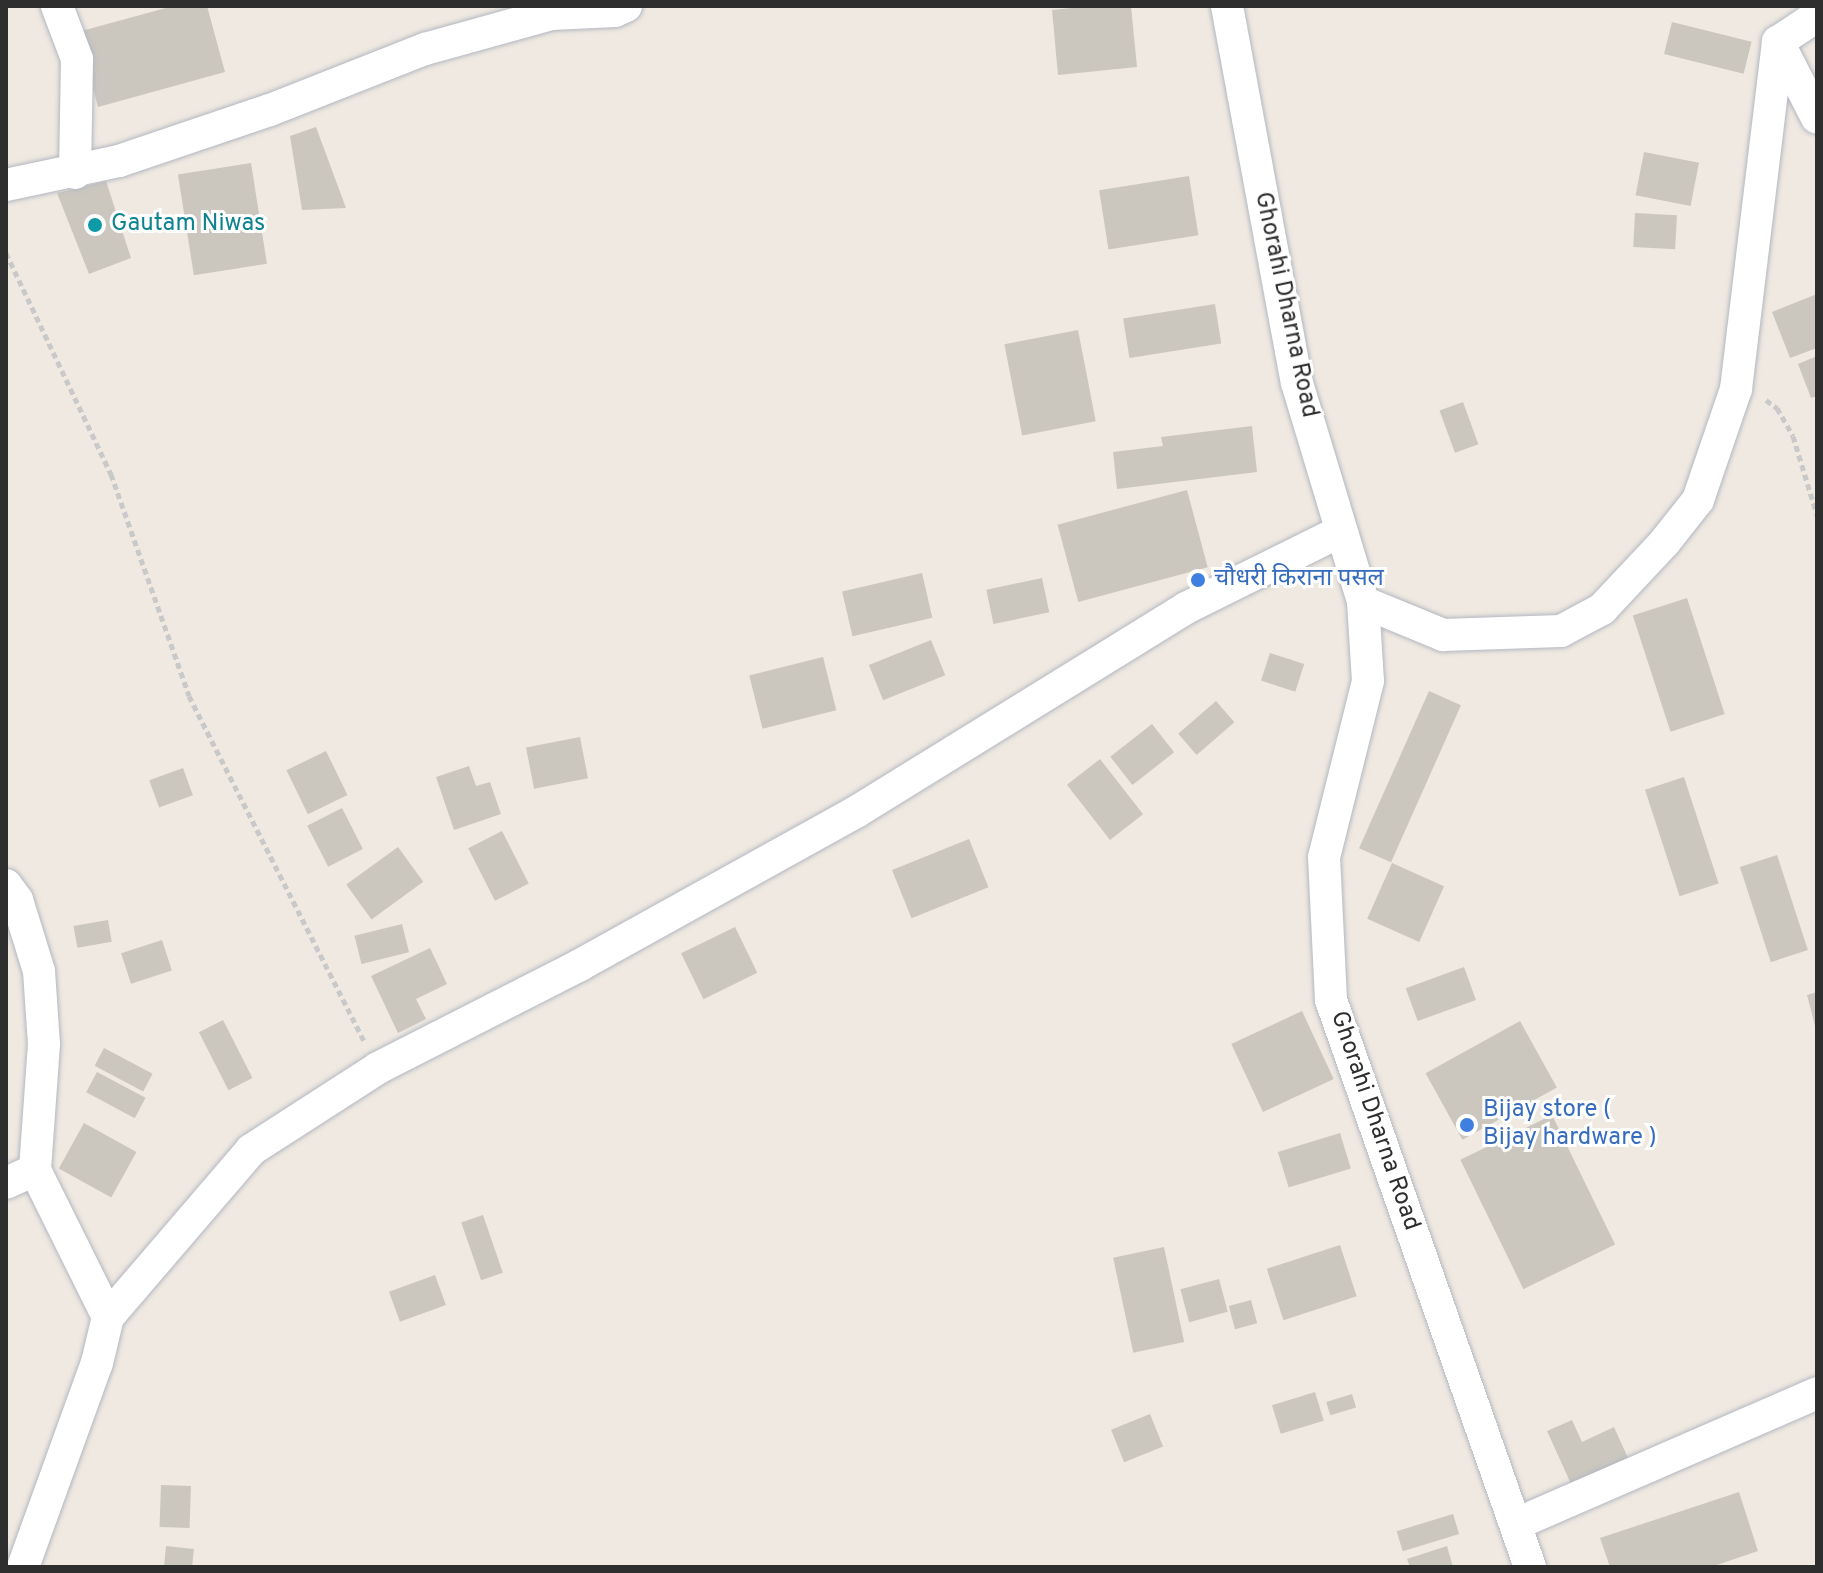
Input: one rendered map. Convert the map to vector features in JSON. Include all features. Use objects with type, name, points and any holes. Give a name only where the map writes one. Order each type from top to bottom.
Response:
[{"type":"street","points":[[57,6],[77,59],[75,173]]},
{"type":"street","points":[[6,185],[75,173],[270,110],[425,49],[551,10],[615,11],[626,6]]},
{"type":"street","name":"Ghorahi Dharna Road","points":[[1227,6],[1297,383],[1363,602],[1368,681],[1324,857],[1331,1000],[1530,1567]]},
{"type":"street","points":[[1363,602],[1443,635],[1561,631],[1602,609],[1664,543],[1698,500],[1736,389],[1778,42],[1817,16]]},
{"type":"street","points":[[1778,42],[1817,118]]},
{"type":"street","points":[[23,1567],[97,1363],[108,1317],[251,1150],[378,1068],[580,965],[842,820],[1186,608],[1341,531]]},
{"type":"street","points":[[6,885],[17,900],[39,971],[44,1044],[35,1170],[108,1317]]},
{"type":"street","points":[[6,1183],[35,1170]]},
{"type":"street","points":[[1516,1524],[1817,1393]]},
{"type":"path","points":[[6,253],[111,474],[189,696],[378,1068]]},
{"type":"path","points":[[1736,389],[1760,395],[1777,408],[1793,436],[1817,515]]},
{"type":"building","points":[[173,6],[207,6],[225,72],[98,107],[78,32]]},
{"type":"building","points":[[1131,6],[1137,67],[1058,75],[1052,10]]},
{"type":"building","points":[[1672,22],[1752,42],[1744,74],[1664,54]]},
{"type":"building","points":[[316,127],[346,208],[302,210],[290,136]]},
{"type":"building","points":[[1644,152],[1699,163],[1691,206],[1636,195]]},
{"type":"building","points":[[251,163],[267,264],[194,275],[178,175]]},
{"type":"building","points":[[1189,176],[1198,235],[1109,249],[1099,190]]},
{"type":"building","name":"Gautam Niwas","points":[[106,181],[131,258],[89,274],[57,193]]},
{"type":"building","points":[[1635,213],[1677,215],[1675,249],[1633,247]]},
{"type":"building","points":[[1817,294],[1817,348],[1790,358],[1772,312]]},
{"type":"building","points":[[1215,304],[1221,344],[1129,358],[1123,319]]},
{"type":"building","points":[[1078,330],[1096,421],[1022,436],[1004,344]]},
{"type":"building","points":[[1817,356],[1817,396],[1811,398],[1798,364]]},
{"type":"building","points":[[1463,402],[1478,444],[1455,453],[1440,411]]},
{"type":"building","points":[[1252,426],[1257,472],[1117,489],[1113,452],[1163,446],[1161,437]]},
{"type":"building","points":[[1187,490],[1208,567],[1078,602],[1058,525]]},
{"type":"building","points":[[922,573],[932,618],[852,636],[842,591]]},
{"type":"building","points":[[1042,578],[1049,612],[994,624],[986,590]]},
{"type":"building","points":[[1687,598],[1725,714],[1670,732],[1633,616]]},
{"type":"building","points":[[931,640],[945,675],[883,700],[869,665]]},
{"type":"building","points":[[1270,653],[1304,664],[1295,692],[1261,681]]},
{"type":"building","points":[[823,657],[836,710],[763,729],[749,675]]},
{"type":"building","points":[[1429,691],[1461,705],[1391,862],[1359,848]]},
{"type":"building","points":[[1216,701],[1234,722],[1197,755],[1178,734]]},
{"type":"building","points":[[1152,724],[1174,752],[1132,785],[1110,757]]},
{"type":"building","points":[[580,737],[588,778],[534,789],[526,747]]},
{"type":"building","points":[[326,751],[347,795],[308,814],[286,770]]},
{"type":"building","points":[[1100,759],[1143,814],[1110,840],[1067,785]]},
{"type":"building","points":[[469,766],[476,786],[490,782],[501,814],[454,830],[436,777]]},
{"type":"building","points":[[183,768],[193,795],[159,808],[149,780]]},
{"type":"building","points":[[1684,777],[1719,884],[1680,896],[1645,790]]},
{"type":"building","points":[[342,808],[363,849],[328,867],[307,826]]},
{"type":"building","points":[[502,831],[529,884],[495,901],[468,848]]},
{"type":"building","points":[[969,839],[988,887],[912,918],[892,870]]},
{"type":"building","points":[[398,847],[423,882],[371,919],[346,885]]},
{"type":"building","points":[[1777,855],[1808,950],[1771,962],[1740,867]]},
{"type":"building","points":[[1392,863],[1444,886],[1419,942],[1367,919]]},
{"type":"building","points":[[108,920],[112,942],[77,948],[74,926]]},
{"type":"building","points":[[402,924],[409,952],[361,964],[354,936]]},
{"type":"building","points":[[735,927],[757,973],[703,999],[681,953]]},
{"type":"building","points":[[162,940],[172,970],[131,984],[121,953]]},
{"type":"building","points":[[430,948],[447,984],[416,999],[426,1019],[398,1033],[371,976]]},
{"type":"building","points":[[1464,967],[1476,1000],[1418,1021],[1406,988]]},
{"type":"building","points":[[1817,992],[1817,1029],[1816,1030],[1807,995]]},
{"type":"building","points":[[1302,1011],[1334,1079],[1263,1112],[1231,1044]]},
{"type":"building","points":[[223,1020],[253,1078],[228,1090],[199,1032]]},
{"type":"building","points":[[1520,1021],[1557,1087],[1462,1140],[1426,1073]]},
{"type":"building","points":[[104,1048],[153,1074],[143,1091],[95,1066]]},
{"type":"building","points":[[97,1072],[146,1098],[135,1118],[86,1092]]},
{"type":"building","points":[[1552,1115],[1615,1244],[1523,1289],[1460,1160]]},
{"type":"building","points":[[84,1123],[136,1152],[111,1198],[59,1168]]},
{"type":"building","points":[[1340,1133],[1351,1168],[1289,1187],[1278,1152]]},
{"type":"building","points":[[483,1215],[503,1273],[481,1280],[461,1222]]},
{"type":"building","points":[[1340,1245],[1357,1296],[1283,1320],[1267,1269]]},
{"type":"building","points":[[1164,1247],[1184,1342],[1133,1353],[1113,1258]]},
{"type":"building","points":[[435,1275],[446,1305],[400,1322],[389,1292]]},
{"type":"building","points":[[1219,1279],[1228,1312],[1189,1322],[1180,1289]]},
{"type":"building","points":[[1251,1300],[1257,1323],[1235,1329],[1229,1306]]},
{"type":"building","points":[[1315,1392],[1324,1421],[1281,1434],[1272,1405]]},
{"type":"building","points":[[1352,1394],[1356,1407],[1330,1415],[1326,1402]]},
{"type":"building","points":[[1150,1414],[1163,1446],[1124,1462],[1111,1430]]},
{"type":"building","points":[[1572,1420],[1582,1442],[1614,1427],[1628,1458],[1571,1484],[1547,1431]]},
{"type":"building","points":[[161,1485],[191,1486],[190,1528],[160,1527]]},
{"type":"building","points":[[1739,1492],[1758,1551],[1711,1567],[1610,1567],[1600,1538]]},
{"type":"building","points":[[1453,1514],[1459,1534],[1403,1551],[1397,1531]]},
{"type":"building","points":[[166,1546],[194,1549],[192,1567],[164,1567]]},
{"type":"building","points":[[1447,1546],[1453,1567],[1410,1567],[1407,1559]]},
{"type":"place","name":"Gautam Niwas","points":[[95,225]]},
{"type":"place","name":"चौधरी किराना पसल","points":[[1198,580]]},
{"type":"place","name":"Bijay store ( Bijay hardware )","points":[[1467,1125]]}]
